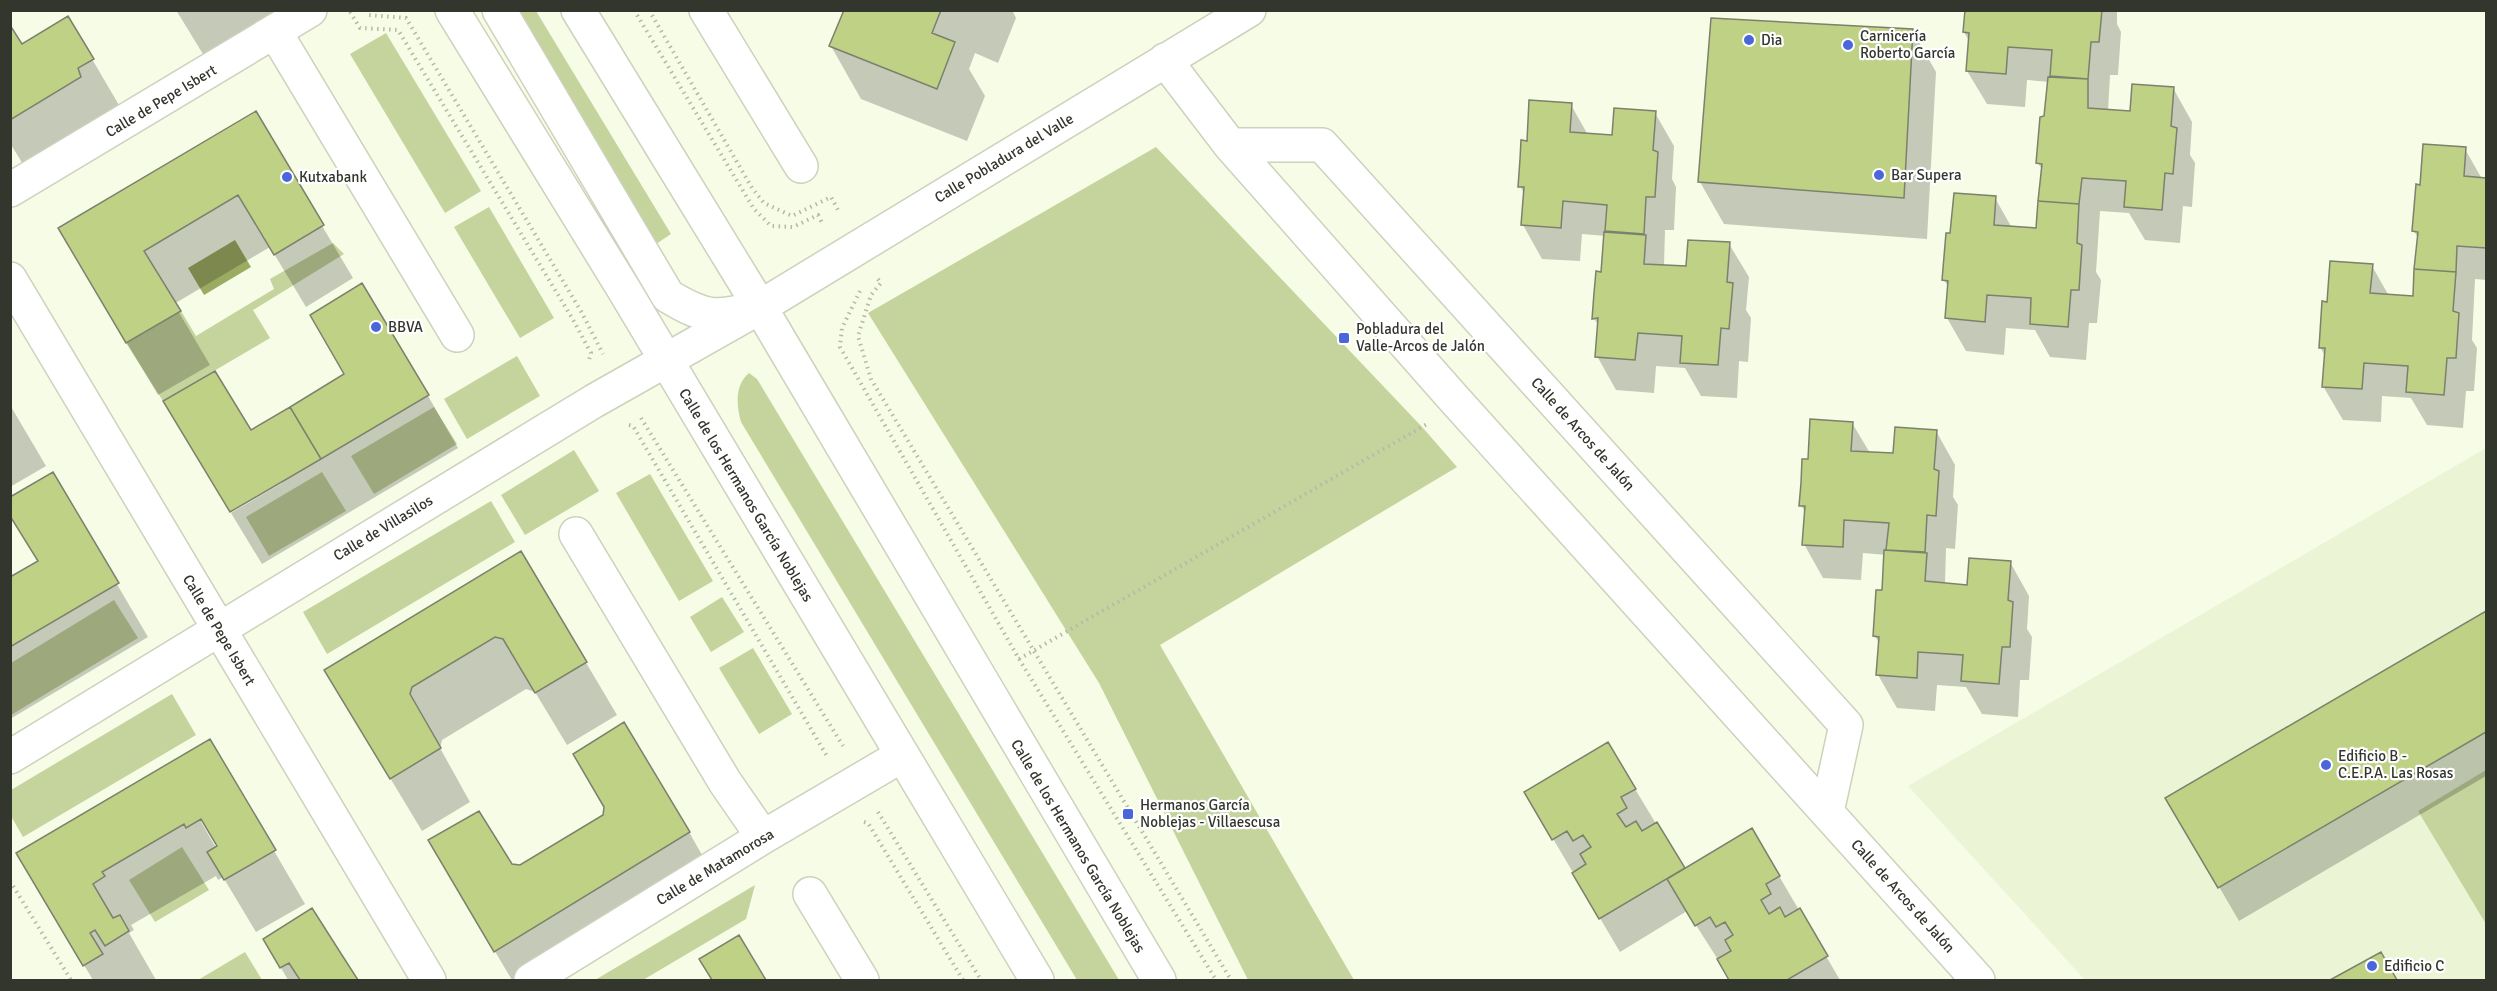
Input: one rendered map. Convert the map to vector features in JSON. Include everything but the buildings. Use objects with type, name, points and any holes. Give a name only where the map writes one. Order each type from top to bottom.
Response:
[{"type":"street","name":"Calle de Pepe Isbert","points":[[10,190],[310,10]]},
{"type":"street","name":"Calle de los Hermanos García Noblejas","points":[[452,10],[666,360],[1037,981]]},
{"type":"street","points":[[499,10],[668,296],[696,313],[721,317],[760,307]]},
{"type":"street","name":"Calle de los Hermanos García Noblejas","points":[[578,10],[760,307],[1159,981]]},
{"type":"street","points":[[706,10],[801,166]]},
{"type":"street","name":"Calle Pobladura del Valle","points":[[760,307],[1249,10]]},
{"type":"street","points":[[275,32],[457,335]]},
{"type":"street","name":"Calle de Arcos de Jalón","points":[[1165,60],[1230,146],[1455,400],[1978,981]]},
{"type":"street","name":"Calle de Arcos de Jalón","points":[[1230,146],[1322,145],[1846,725],[1827,812]]},
{"type":"street","name":"Calle de Pepe Isbert","points":[[10,279],[429,981]]},
{"type":"street","name":"Calle de Villasilos","points":[[10,757],[312,571],[666,360],[760,307]]},
{"type":"street","points":[[576,534],[725,782],[763,837]]},
{"type":"street","name":"Calle de Matamorosa","points":[[531,981],[763,837],[901,756]]},
{"type":"street","points":[[810,894],[862,981]]},
{"type":"path","points":[[366,10],[369,15],[406,18],[604,350],[602,360]]},
{"type":"path","points":[[634,10],[754,208],[771,226],[793,227],[818,215],[821,222]]},
{"type":"path","points":[[650,10],[752,188],[764,203],[792,216],[831,197],[838,210]]},
{"type":"path","points":[[350,12],[360,28],[398,30],[572,318],[591,354],[588,363]]},
{"type":"path","points":[[875,274],[881,284],[871,295],[858,336],[871,379],[1231,981]]},
{"type":"path","points":[[856,282],[861,290],[842,328],[840,348],[1019,659],[1216,981]]},
{"type":"path","points":[[1019,659],[1429,422],[1455,400]]},
{"type":"path","points":[[638,413],[843,746],[843,754]]},
{"type":"path","points":[[623,424],[633,426],[821,745],[829,760],[829,769]]},
{"type":"path","points":[[873,809],[880,813],[981,981]]},
{"type":"path","points":[[859,820],[868,824],[963,981]]},
{"type":"path","points":[[10,881],[71,981]]},
{"type":"shaded area","points":[[515,11],[536,11],[671,234],[656,244]]},
{"type":"shaded area","points":[[386,33],[481,191],[445,213],[350,54]]},
{"type":"shaded area","points":[[1156,147],[1423,428],[1457,467],[1160,645],[1354,980],[1248,980],[1099,683],[868,313]]},
{"type":"shaded area","points":[[489,207],[554,318],[520,338],[454,227]]},
{"type":"shaded area","points":[[235,240],[251,267],[204,295],[188,268]]},
{"type":"shaded area","points":[[333,243],[344,254],[253,310],[270,338],[163,401],[126,343],[181,311],[196,336],[274,289],[270,279]]},
{"type":"shaded area","points":[[517,356],[540,396],[467,439],[444,399]]},
{"type":"shaded area","points":[[749,373],[757,379],[1119,980],[1077,980],[741,422],[738,395],[741,383]]},
{"type":"shaded area","points":[[434,407],[457,444],[374,494],[351,456]]},
{"type":"shaded area","points":[[2486,448],[2486,980],[2085,980],[1908,786]]},
{"type":"shaded area","points":[[574,450],[599,491],[525,535],[501,495]]},
{"type":"shaded area","points":[[322,472],[346,511],[269,556],[246,517]]},
{"type":"shaded area","points":[[650,474],[713,581],[679,601],[616,493]]},
{"type":"shaded area","points":[[491,501],[515,542],[327,654],[303,612]]},
{"type":"shaded area","points":[[722,597],[744,632],[711,652],[690,617]]},
{"type":"shaded area","points":[[114,600],[138,638],[11,715],[11,663]]},
{"type":"shaded area","points":[[753,648],[792,714],[759,734],[719,668]]},
{"type":"shaded area","points":[[172,694],[196,735],[23,837],[11,816],[11,790]]},
{"type":"shaded area","points":[[2486,770],[2486,924],[2418,811]]},
{"type":"shaded area","points":[[182,847],[209,890],[155,922],[129,880]]},
{"type":"shaded area","points":[[755,885],[746,919],[643,980],[595,980]]},
{"type":"shaded area","points":[[245,952],[262,980],[198,980]]},
{"type":"place","name":"Dia","points":[[1749,40]]},
{"type":"place","name":"Carnicería Roberto García","points":[[1848,45]]},
{"type":"place","name":"Bar Supera","points":[[1879,175]]},
{"type":"place","name":"Kutxabank","points":[[287,177]]},
{"type":"place","name":"BBVA","points":[[376,327]]},
{"type":"place","name":"Pobladura del Valle-Arcos de Jalón","points":[[1344,338]]},
{"type":"place","name":"Edificio B - C.E.P.A. Las Rosas","points":[[2326,765]]},
{"type":"place","name":"Hermanos García Noblejas - Villaescusa","points":[[1128,814]]},
{"type":"place","name":"Edificio C","points":[[2372,966]]}]
